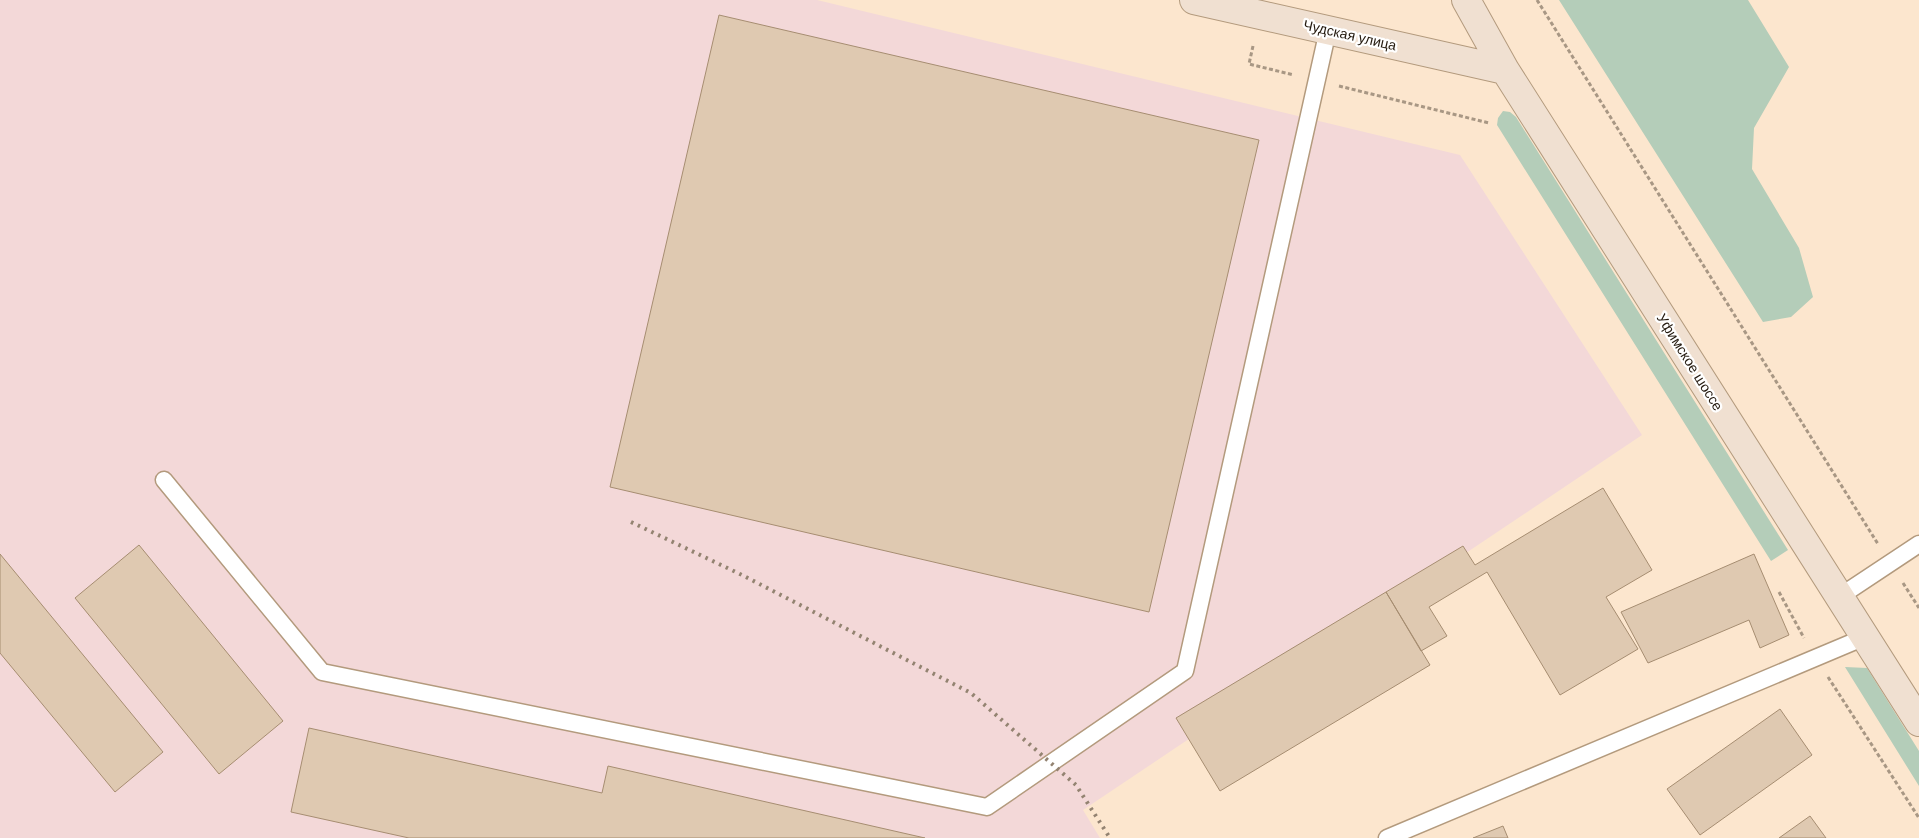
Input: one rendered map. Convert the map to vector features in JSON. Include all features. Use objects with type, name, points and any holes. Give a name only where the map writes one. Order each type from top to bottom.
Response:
[{"type":"main road","name":"Чудская улица","points":[[1194,0],[1505,70]]},
{"type":"main road","name":"Уфимское шоссе","points":[[1466,0],[1505,70],[1919,722]]},
{"type":"lane","points":[[164,480],[322,672],[987,807],[1185,671],[1328,30]]},
{"type":"lane","points":[[1839,597],[1919,544]]},
{"type":"lane","points":[[1387,838],[1865,637]]},
{"type":"path","points":[[1537,0],[1919,608]]},
{"type":"path","points":[[1253,46],[1249,64],[1489,123]]},
{"type":"path","points":[[1779,592],[1816,658],[1919,818]]},
{"type":"shaded area","points":[[0,0],[817,0],[1460,155],[1642,435],[1083,810],[1100,838],[0,838]]},
{"type":"green space","points":[[1559,0],[1748,0],[1789,67],[1754,128],[1752,169],[1799,248],[1813,297],[1791,317],[1763,322]]},
{"type":"green space","points":[[1503,111],[1510,112],[1516,117],[1788,550],[1771,561],[1497,125],[1498,118]]},
{"type":"green space","points":[[1845,667],[1867,668],[1919,751],[1919,786]]},
{"type":"building","points":[[719,15],[1259,140],[1149,612],[610,487]]},
{"type":"building","points":[[1603,488],[1652,570],[1606,597],[1638,649],[1560,695],[1487,572],[1429,607],[1447,636],[1421,651],[1386,592],[1463,546],[1475,565]]},
{"type":"building","points":[[139,545],[283,721],[219,774],[75,598]]},
{"type":"building","points":[[0,554],[163,752],[115,792],[0,653]]},
{"type":"building","points":[[1754,554],[1789,635],[1760,648],[1749,620],[1648,663],[1621,612]]},
{"type":"building","points":[[1386,592],[1430,665],[1220,791],[1176,718]]},
{"type":"building","points":[[1780,709],[1812,755],[1700,835],[1667,789]]},
{"type":"building","points":[[309,728],[602,793],[608,766],[925,838],[409,838],[291,812]]},
{"type":"building","points":[[1810,816],[1826,838],[1779,838]]},
{"type":"building","points":[[1503,826],[1508,838],[1473,838]]},
{"type":"railway","points":[[631,522],[742,575],[971,693],[1076,785],[1110,838]]}]
